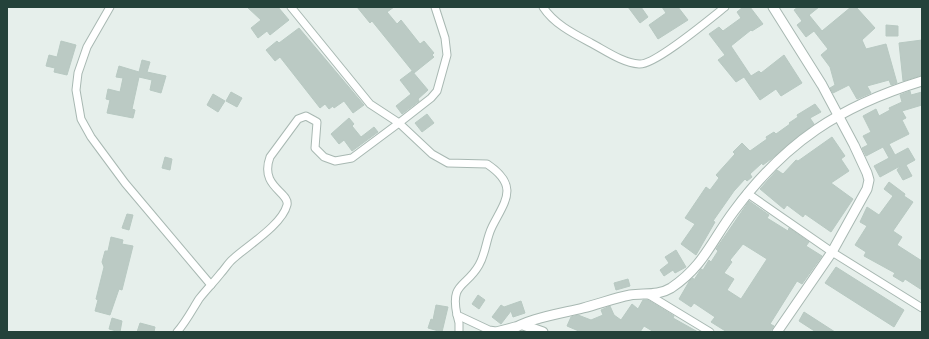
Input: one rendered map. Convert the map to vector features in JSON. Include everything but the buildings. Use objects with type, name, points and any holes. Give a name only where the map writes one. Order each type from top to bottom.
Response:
[{"type":"street","points":[[110,7],[87,47],[78,73],[76,90],[81,119],[91,137],[125,183],[211,285]]},
{"type":"street","points":[[290,7],[370,104],[399,123],[442,161],[448,163],[487,164],[498,172],[507,188],[506,203],[492,228],[484,255],[478,267],[457,289],[455,300],[457,315],[460,323],[459,332]]},
{"type":"street","points":[[177,332],[211,285],[231,261],[264,233],[281,216],[285,209],[286,200],[284,195],[270,182],[268,163],[270,157],[298,119],[306,116],[317,122],[315,148],[324,157],[335,161],[352,158],[431,98],[441,82],[447,55],[445,38],[435,7]]},
{"type":"street","points":[[543,7],[550,17],[572,32],[626,61],[639,64],[645,64],[658,57],[725,7]]},
{"type":"street","points":[[773,7],[822,85],[863,162],[869,180],[867,189],[832,252],[777,332]]},
{"type":"street","points":[[457,315],[489,330],[496,331],[516,328],[623,297],[649,295],[669,289],[705,257],[724,225],[747,193],[797,142],[839,116],[884,94],[922,81]]},
{"type":"street","points":[[747,193],[832,252],[922,308]]},
{"type":"street","points":[[649,295],[710,332]]},
{"type":"street","points":[[516,328],[544,332]]}]
